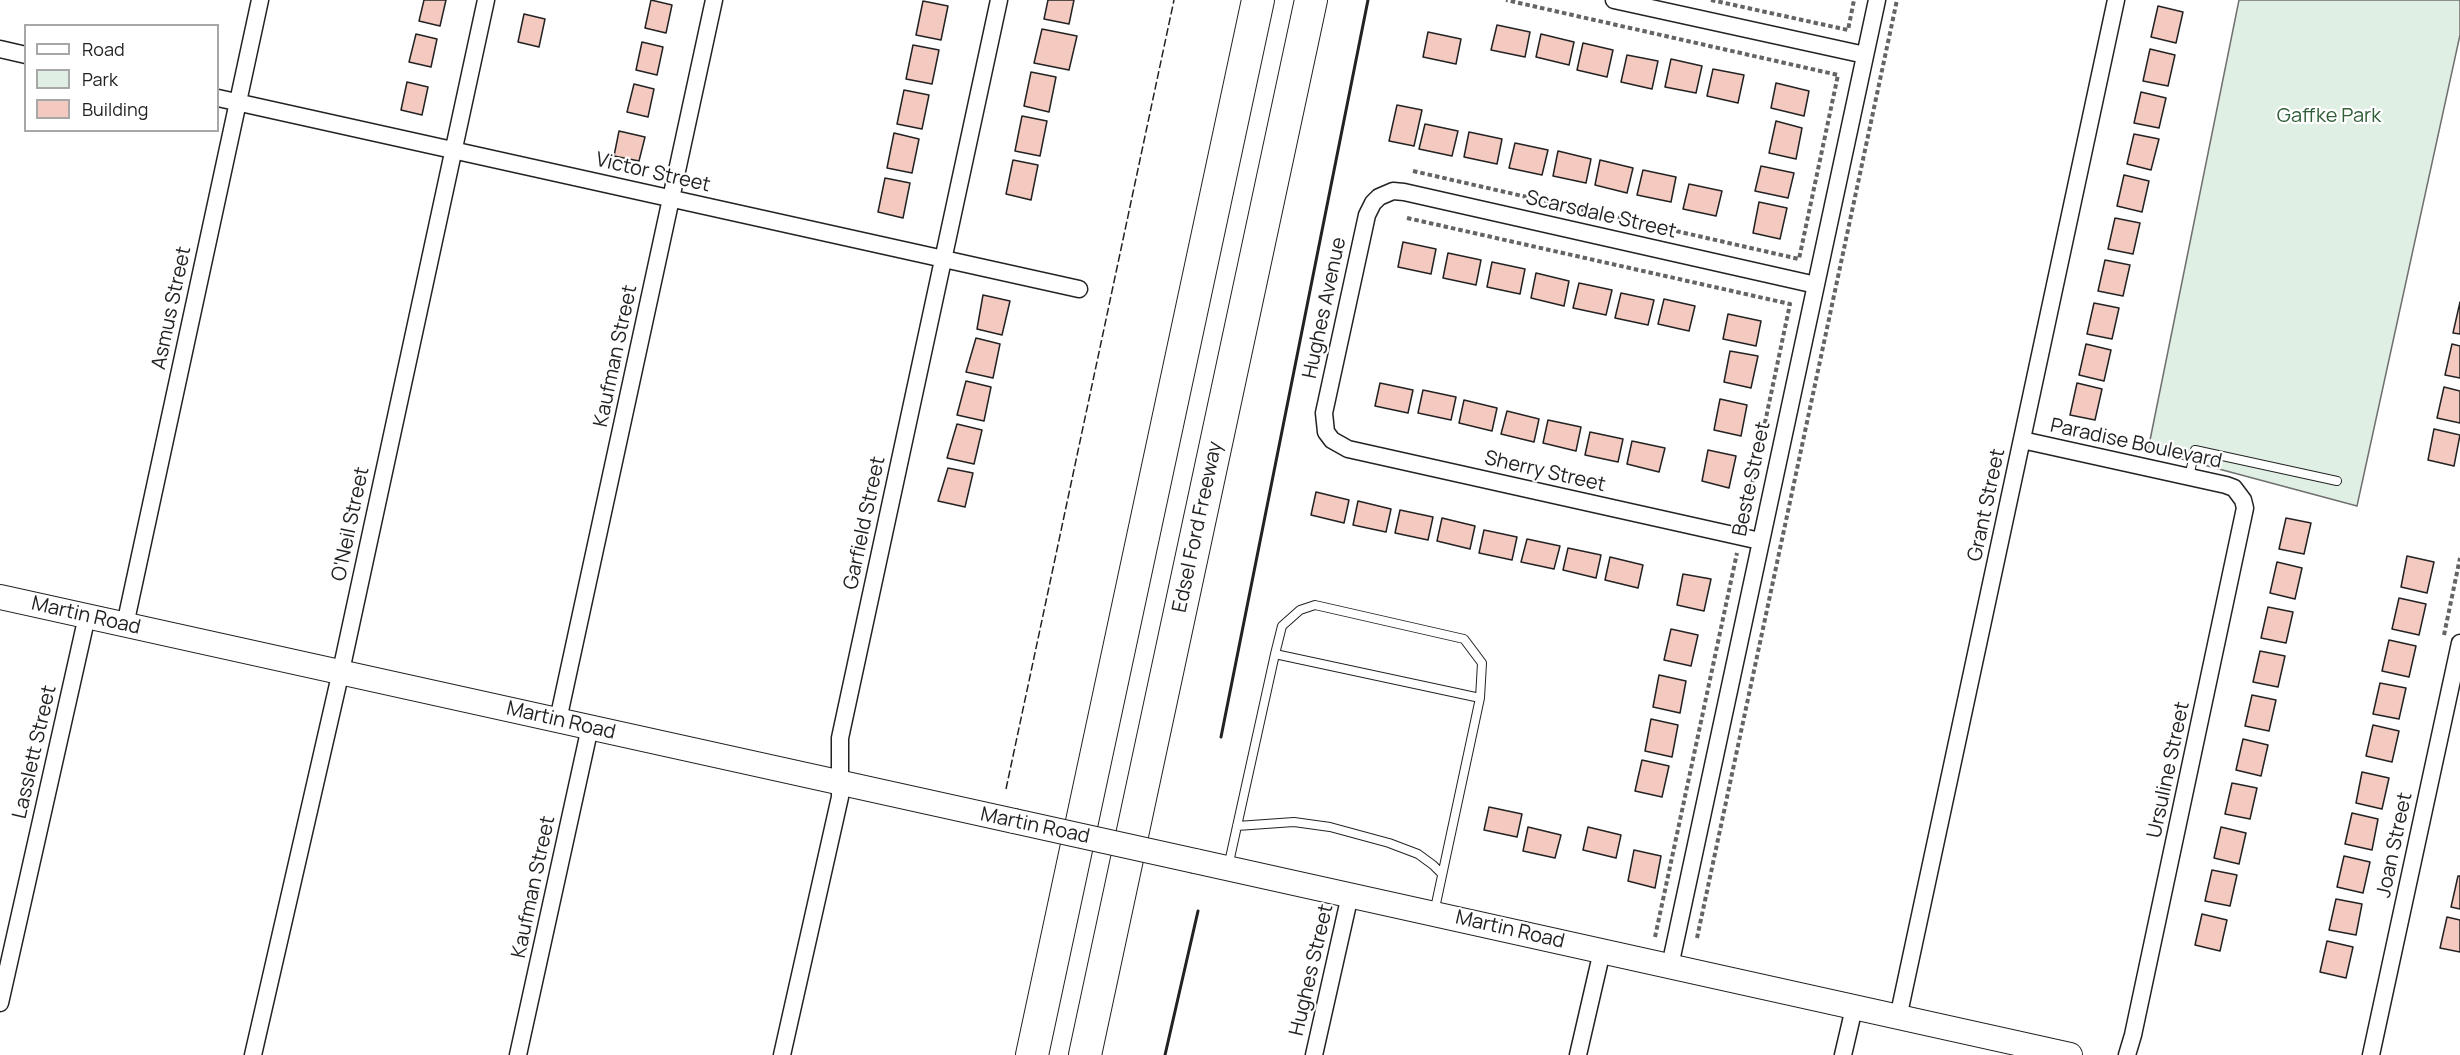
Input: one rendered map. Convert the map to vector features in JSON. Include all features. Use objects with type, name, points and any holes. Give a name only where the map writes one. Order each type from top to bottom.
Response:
[{"type":"highway","points":[[1032,1055],[1258,0]]},
{"type":"highway","name":"Edsel Ford Freeway","points":[[1084,1055],[1311,0]]},
{"type":"highway","points":[[1012,1055],[1064,907]]},
{"type":"street","name":"Asmus Street","points":[[125,625],[260,0]]},
{"type":"street","name":"O'Neil Street","points":[[253,1055],[341,671],[486,0]]},
{"type":"street","name":"Kaufman Street","points":[[558,720],[714,0]]},
{"type":"street","name":"Garfield Street","points":[[782,1055],[840,797],[840,738],[999,0]]},
{"type":"street","points":[[1614,0],[1865,56]]},
{"type":"street","name":"Beste Street","points":[[1670,966],[1877,0]]},
{"type":"street","name":"Grant Street","points":[[1899,1018],[2116,0]]},
{"type":"street","points":[[0,50],[24,55]]},
{"type":"street","name":"Victor Street","points":[[219,98],[1079,289]]},
{"type":"street","name":"Scarsdale Street","points":[[1379,197],[1393,191],[1404,192],[1816,285]]},
{"type":"street","name":"Hughes Avenue","points":[[1326,432],[1323,421],[1324,412],[1367,215],[1373,202],[1379,197]]},
{"type":"street","name":"Sherry Street","points":[[1326,432],[1332,440],[1348,449],[1760,541]]},
{"type":"street","name":"Paradise Boulevard","points":[[2022,441],[2234,488],[2238,494]]},
{"type":"street","name":"Ursuline Street","points":[[2127,1055],[2130,1052],[2243,527],[2245,508],[2238,494]]},
{"type":"street","name":"Martin Road","points":[[0,597],[2070,1055]]},
{"type":"street","name":"Lasslett Street","points":[[0,1002],[87,616]]},
{"type":"street","name":"Joan Street","points":[[2371,1055],[2460,643]]},
{"type":"street","name":"Kaufman Street","points":[[518,1055],[590,728]]},
{"type":"street","name":"Hughes Street","points":[[1314,1055],[1350,895]]},
{"type":"street","points":[[1578,1055],[1602,951]]},
{"type":"street","points":[[1843,1055],[1854,1008]]},
{"type":"lane","points":[[2189,477],[2195,450],[2337,481]]},
{"type":"lane","points":[[1228,868],[1282,626],[1300,610],[1316,605],[1464,639],[1482,663],[1480,698],[1434,913]]},
{"type":"lane","points":[[1275,654],[1480,698]]},
{"type":"lane","points":[[1238,826],[1294,822],[1330,827],[1389,843],[1418,854],[1442,874]]},
{"type":"path","points":[[1413,171],[1799,259],[1838,75],[1506,0]]},
{"type":"path","points":[[1711,0],[1848,30],[1854,0]]},
{"type":"path","points":[[1697,938],[1897,0]]},
{"type":"path","points":[[1407,218],[1790,304],[1744,522]]},
{"type":"path","points":[[1655,937],[1738,549]]},
{"type":"green space","name":"Gaffke Park","points":[[2239,0],[2460,0],[2460,35],[2357,506],[2148,450]]},
{"type":"building","points":[[424,0],[446,0],[440,26],[419,21]]},
{"type":"building","points":[[651,0],[672,5],[666,33],[645,28]]},
{"type":"building","points":[[1048,0],[1074,0],[1069,24],[1044,19]]},
{"type":"building","points":[[923,1],[948,6],[941,40],[916,35]]},
{"type":"building","points":[[2158,6],[2183,12],[2176,43],[2151,37]]},
{"type":"building","points":[[524,14],[545,19],[539,47],[518,42]]},
{"type":"building","points":[[1497,25],[1530,32],[1525,57],[1491,50]]},
{"type":"building","points":[[1042,29],[1077,36],[1069,70],[1034,63]]},
{"type":"building","points":[[1428,32],[1461,39],[1456,64],[1423,57]]},
{"type":"building","points":[[416,34],[437,39],[431,67],[409,62]]},
{"type":"building","points":[[1541,34],[1574,42],[1569,65],[1536,57]]},
{"type":"building","points":[[642,42],[663,47],[657,75],[636,70]]},
{"type":"building","points":[[1583,43],[1613,50],[1607,77],[1577,70]]},
{"type":"building","points":[[913,45],[939,50],[932,84],[906,79]]},
{"type":"building","points":[[2150,49],[2175,55],[2168,86],[2143,81]]},
{"type":"building","points":[[1627,55],[1658,61],[1652,89],[1621,82]]},
{"type":"building","points":[[1671,59],[1702,66],[1696,93],[1665,87]]},
{"type":"building","points":[[1713,69],[1744,75],[1738,103],[1707,96]]},
{"type":"building","points":[[1031,72],[1056,77],[1049,112],[1024,106]]},
{"type":"building","points":[[407,82],[428,87],[422,115],[401,110]]},
{"type":"building","points":[[1776,83],[1809,91],[1804,116],[1771,108]]},
{"type":"building","points":[[634,84],[654,89],[648,117],[627,112]]},
{"type":"building","points":[[904,90],[929,95],[922,129],[897,124]]},
{"type":"building","points":[[2141,92],[2166,98],[2159,128],[2134,123]]},
{"type":"building","points":[[1397,105],[1422,110],[1414,146],[1389,141]]},
{"type":"building","points":[[1022,116],[1047,121],[1040,156],[1015,151]]},
{"type":"building","points":[[1776,121],[1802,128],[1796,159],[1769,153]]},
{"type":"building","points":[[1425,124],[1458,131],[1452,156],[1419,149]]},
{"type":"building","points":[[619,131],[645,137],[639,161],[614,156]]},
{"type":"building","points":[[1469,132],[1502,139],[1497,164],[1464,157]]},
{"type":"building","points":[[894,133],[919,139],[912,173],[887,168]]},
{"type":"building","points":[[2134,134],[2159,139],[2151,170],[2127,164]]},
{"type":"building","points":[[1515,143],[1548,150],[1542,175],[1509,168]]},
{"type":"building","points":[[1558,151],[1591,159],[1586,183],[1553,176]]},
{"type":"building","points":[[1013,160],[1038,165],[1031,200],[1006,194]]},
{"type":"building","points":[[1600,160],[1633,168],[1627,193],[1595,185]]},
{"type":"building","points":[[1761,166],[1794,173],[1788,198],[1755,191]]},
{"type":"building","points":[[1643,170],[1676,177],[1671,202],[1637,195]]},
{"type":"building","points":[[2124,175],[2149,181],[2142,212],[2117,206]]},
{"type":"building","points":[[885,178],[910,183],[903,218],[878,212]]},
{"type":"building","points":[[1689,184],[1722,191],[1716,216],[1683,209]]},
{"type":"building","points":[[1759,202],[1787,208],[1780,239],[1753,233]]},
{"type":"building","points":[[2115,218],[2140,223],[2133,254],[2108,249]]},
{"type":"building","points":[[1403,242],[1436,249],[1431,274],[1398,267]]},
{"type":"building","points":[[1448,253],[1481,260],[1476,285],[1443,278]]},
{"type":"building","points":[[2105,260],[2130,265],[2123,296],[2098,291]]},
{"type":"building","points":[[1492,262],[1525,269],[1520,294],[1487,287]]},
{"type":"building","points":[[1536,273],[1569,281],[1564,306],[1531,298]]},
{"type":"building","points":[[1579,283],[1612,290],[1606,315],[1573,308]]},
{"type":"building","points":[[1621,293],[1654,300],[1648,325],[1615,318]]},
{"type":"building","points":[[983,295],[1010,301],[1002,335],[977,329]]},
{"type":"building","points":[[1664,299],[1695,306],[1689,331],[1658,324]]},
{"type":"building","points":[[2460,302],[2460,334],[2453,333]]},
{"type":"building","points":[[2094,303],[2119,308],[2112,339],[2087,334]]},
{"type":"building","points":[[1728,314],[1761,321],[1756,346],[1723,339]]},
{"type":"building","points":[[976,338],[1000,344],[993,378],[966,372]]},
{"type":"building","points":[[2086,344],[2111,350],[2104,381],[2079,375]]},
{"type":"building","points":[[2452,344],[2460,346],[2460,378],[2445,375]]},
{"type":"building","points":[[1730,351],[1758,356],[1751,388],[1724,382]]},
{"type":"building","points":[[966,381],[991,387],[984,421],[957,415]]},
{"type":"building","points":[[1380,383],[1413,390],[1408,413],[1375,406]]},
{"type":"building","points":[[2077,383],[2102,389],[2095,420],[2070,415]]},
{"type":"building","points":[[2444,387],[2460,391],[2460,423],[2437,418]]},
{"type":"building","points":[[1423,390],[1456,397],[1451,420],[1418,413]]},
{"type":"building","points":[[1720,399],[1747,405],[1741,436],[1714,430]]},
{"type":"building","points":[[1464,400],[1497,408],[1492,431],[1459,423]]},
{"type":"building","points":[[1507,411],[1539,419],[1534,442],[1501,434]]},
{"type":"building","points":[[1548,420],[1581,427],[1576,451],[1543,443]]},
{"type":"building","points":[[957,424],[982,430],[974,464],[947,458]]},
{"type":"building","points":[[2434,429],[2460,435],[2454,466],[2428,460]]},
{"type":"building","points":[[1590,432],[1623,439],[1618,462],[1585,455]]},
{"type":"building","points":[[1632,441],[1665,448],[1659,472],[1627,464]]},
{"type":"building","points":[[1708,450],[1736,456],[1729,488],[1702,481]]},
{"type":"building","points":[[948,468],[973,473],[965,507],[938,501]]},
{"type":"building","points":[[1316,492],[1349,500],[1344,523],[1311,515]]},
{"type":"building","points":[[1358,501],[1391,509],[1386,532],[1353,525]]},
{"type":"building","points":[[1400,510],[1433,517],[1428,540],[1395,533]]},
{"type":"building","points":[[1442,518],[1475,526],[1470,549],[1437,541]]},
{"type":"building","points":[[2286,518],[2311,523],[2304,554],[2279,549]]},
{"type":"building","points":[[1484,530],[1517,537],[1512,560],[1479,553]]},
{"type":"building","points":[[1527,539],[1560,546],[1554,569],[1521,562]]},
{"type":"building","points":[[1568,548],[1601,555],[1596,578],[1563,570]]},
{"type":"building","points":[[2407,556],[2434,562],[2427,593],[2401,587]]},
{"type":"building","points":[[1610,557],[1643,565],[1638,588],[1605,580]]},
{"type":"building","points":[[2277,562],[2302,568],[2295,599],[2270,593]]},
{"type":"building","points":[[1683,574],[1711,579],[1704,611],[1677,605]]},
{"type":"building","points":[[2399,598],[2426,604],[2419,635],[2392,629]]},
{"type":"building","points":[[2268,607],[2293,612],[2286,643],[2261,638]]},
{"type":"building","points":[[1671,629],[1698,635],[1691,666],[1664,660]]},
{"type":"building","points":[[2389,640],[2416,646],[2409,677],[2382,671]]},
{"type":"building","points":[[2260,651],[2285,656],[2278,687],[2253,682]]},
{"type":"building","points":[[1659,675],[1686,681],[1680,713],[1653,707]]},
{"type":"building","points":[[2380,683],[2406,688],[2399,719],[2373,714]]},
{"type":"building","points":[[2252,695],[2276,700],[2269,731],[2245,726]]},
{"type":"building","points":[[1651,719],[1678,725],[1672,757],[1645,751]]},
{"type":"building","points":[[2373,725],[2399,731],[2392,762],[2366,756]]},
{"type":"building","points":[[2243,739],[2268,745],[2261,776],[2236,770]]},
{"type":"building","points":[[1642,760],[1669,766],[1662,797],[1635,791]]},
{"type":"building","points":[[2362,772],[2389,778],[2382,809],[2356,803]]},
{"type":"building","points":[[2232,783],[2257,788],[2250,819],[2225,814]]},
{"type":"building","points":[[1489,807],[1522,814],[1517,837],[1484,830]]},
{"type":"building","points":[[2352,813],[2378,819],[2372,850],[2345,844]]},
{"type":"building","points":[[1528,827],[1561,835],[1555,858],[1523,851]]},
{"type":"building","points":[[1588,827],[1621,835],[1616,858],[1583,850]]},
{"type":"building","points":[[2221,827],[2246,833],[2239,864],[2214,858]]},
{"type":"building","points":[[1634,850],[1661,856],[1655,888],[1628,881]]},
{"type":"building","points":[[2344,856],[2370,862],[2363,893],[2337,887]]},
{"type":"building","points":[[2212,870],[2237,875],[2230,906],[2205,901]]},
{"type":"building","points":[[2458,876],[2460,876],[2460,909],[2451,907]]},
{"type":"building","points":[[2336,899],[2362,904],[2356,935],[2329,930]]},
{"type":"building","points":[[2202,914],[2227,920],[2220,951],[2195,945]]},
{"type":"building","points":[[2447,917],[2460,920],[2460,952],[2440,948]]},
{"type":"building","points":[[2327,941],[2353,947],[2346,978],[2320,972]]},
{"type":"fence","points":[[1006,789],[1174,0]]},
{"type":"wall","points":[[1221,737],[1368,0]]},
{"type":"wall","points":[[1165,1055],[1198,911]]}]
